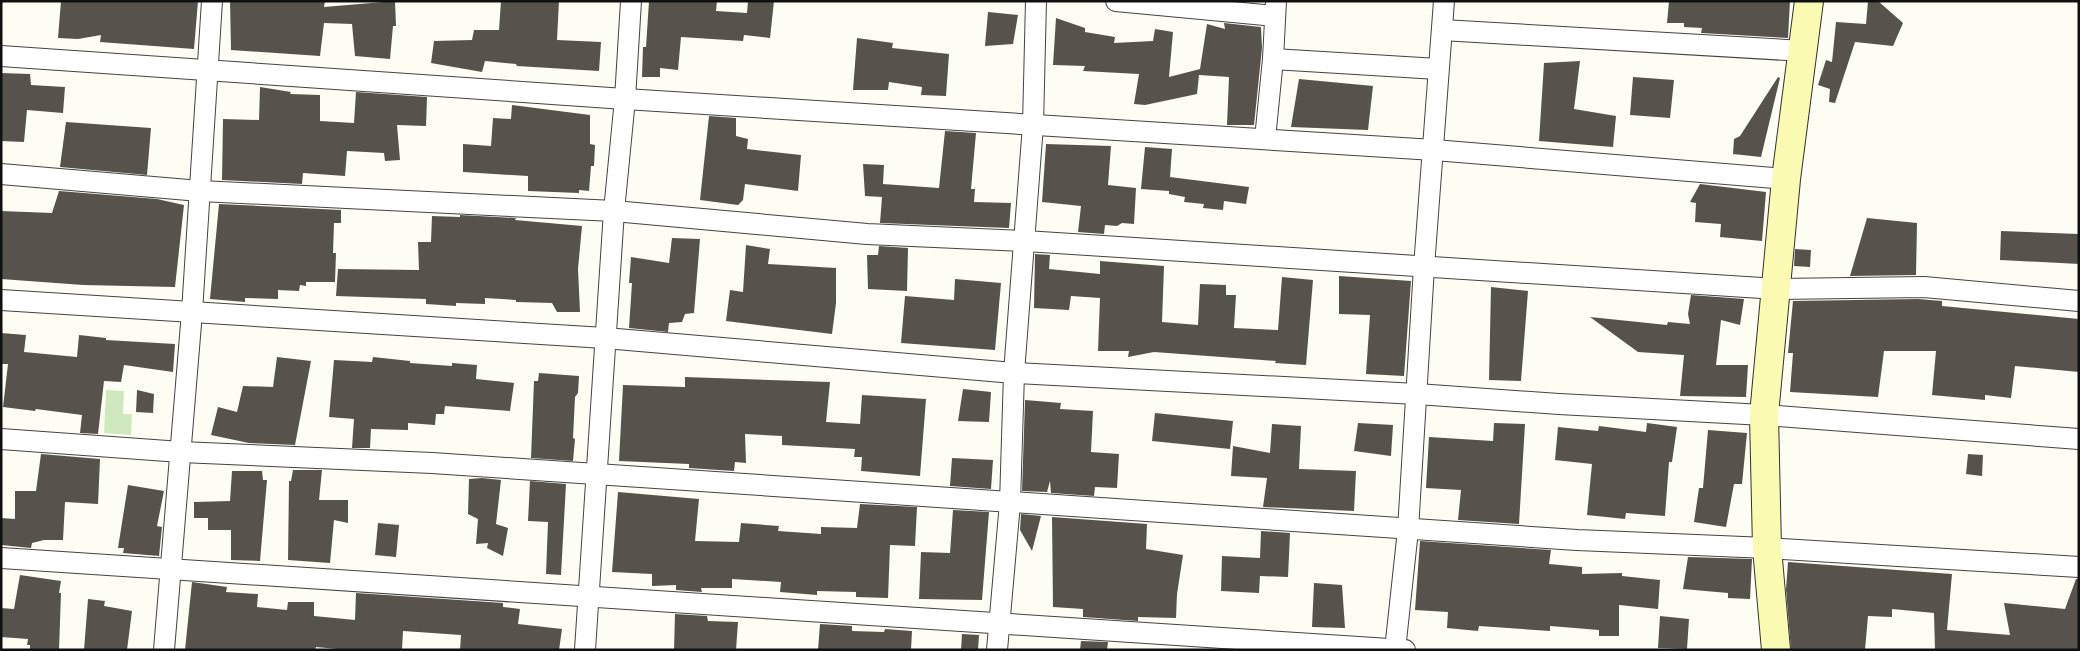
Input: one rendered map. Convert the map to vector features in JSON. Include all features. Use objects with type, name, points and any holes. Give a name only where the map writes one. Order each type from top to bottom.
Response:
[{"type":"street","points":[[164,650],[192,312],[212,1]]},
{"type":"street","points":[[585,650],[595,474],[614,211],[632,1]]},
{"type":"street","points":[[997,650],[1010,503],[1014,373],[1034,125],[1036,1]]},
{"type":"street","points":[[1116,1],[1276,8],[1265,139]]},
{"type":"street","points":[[1395,649],[1408,530],[1424,267],[1444,1]]},
{"type":"street","points":[[1776,650],[1767,548],[1764,415],[1786,179],[1809,1]]},
{"type":"street","points":[[1442,30],[1804,51]]},
{"type":"street","points":[[1,56],[208,72],[1434,150],[1786,179]]},
{"type":"street","points":[[1273,60],[1438,69]]},
{"type":"street","points":[[1,174],[200,191],[614,211],[867,234],[1025,241],[1777,289],[1924,287],[2079,301]]},
{"type":"street","points":[[1,300],[605,338],[1014,373],[1417,394],[1764,415],[2079,439]]},
{"type":"street","points":[[1,439],[181,452],[432,463],[1408,530],[1576,540],[1767,548],[2079,567]]},
{"type":"street","points":[[1,558],[1405,650]]},
{"type":"green space","points":[[106,390],[124,391],[123,414],[132,414],[131,435],[104,433]]},
{"type":"building","points":[[61,1],[198,1],[194,49],[100,42],[101,35],[78,39],[58,38]]},
{"type":"building","points":[[230,1],[325,1],[324,7],[395,1],[396,26],[393,26],[390,59],[355,56],[352,24],[324,23],[320,56],[231,50]]},
{"type":"building","points":[[501,1],[559,1],[557,40],[601,42],[599,71],[517,66],[516,64],[485,61],[482,72],[431,63],[434,41],[472,40],[474,30],[499,30]]},
{"type":"building","points":[[649,1],[717,1],[716,11],[747,13],[748,1],[774,1],[770,38],[744,35],[743,41],[681,37],[678,70],[660,68],[660,77],[642,77],[643,47],[646,47]]},
{"type":"building","points":[[1669,1],[1790,1],[1788,38],[1701,33],[1702,28],[1684,27],[1684,23],[1667,23]]},
{"type":"building","points":[[1868,1],[1878,1],[1903,23],[1893,46],[1855,42],[1835,103],[1829,102],[1830,89],[1818,85],[1826,60],[1832,62],[1836,22],[1866,24]]},
{"type":"building","points":[[988,12],[1018,15],[1013,44],[985,46]]},
{"type":"building","points":[[1056,18],[1085,28],[1085,32],[1115,37],[1114,43],[1153,41],[1155,29],[1173,32],[1169,77],[1200,69],[1207,24],[1225,29],[1224,23],[1261,27],[1262,48],[1254,125],[1227,125],[1229,77],[1199,75],[1197,94],[1145,105],[1134,104],[1139,74],[1083,71],[1085,66],[1053,65]]},
{"type":"building","points":[[857,38],[893,43],[892,48],[949,54],[946,96],[921,95],[922,87],[889,82],[888,90],[853,90]]},
{"type":"building","points":[[1580,61],[1574,109],[1616,116],[1613,147],[1539,141],[1544,63]]},
{"type":"building","points":[[1,73],[30,74],[31,85],[65,87],[63,113],[27,110],[24,142],[1,141]]},
{"type":"building","points":[[1633,77],[1674,80],[1670,118],[1630,115]]},
{"type":"building","points":[[1778,77],[1780,78],[1761,157],[1733,154],[1734,139],[1740,136]]},
{"type":"building","points":[[1299,79],[1373,86],[1368,130],[1291,127]]},
{"type":"building","points":[[260,87],[291,92],[290,94],[320,95],[320,121],[354,123],[356,92],[427,97],[426,126],[397,125],[400,160],[385,161],[384,153],[347,151],[345,176],[303,173],[302,184],[222,180],[223,119],[259,120]]},
{"type":"building","points":[[512,105],[590,115],[590,144],[595,145],[594,166],[591,166],[589,191],[579,190],[579,193],[528,191],[528,176],[463,172],[463,144],[491,146],[493,118],[511,119]]},
{"type":"building","points":[[709,116],[736,118],[736,136],[748,139],[747,149],[801,155],[798,191],[745,184],[743,200],[738,205],[700,200]]},
{"type":"building","points":[[66,122],[151,128],[147,175],[60,167]]},
{"type":"building","points":[[945,131],[976,133],[971,189],[975,189],[974,202],[1011,203],[1009,228],[880,223],[882,197],[865,196],[863,164],[884,165],[883,184],[939,188]]},
{"type":"building","points":[[1046,144],[1111,146],[1108,185],[1136,188],[1134,224],[1105,225],[1104,234],[1078,232],[1081,206],[1042,202]]},
{"type":"building","points":[[1145,147],[1172,149],[1170,177],[1249,187],[1246,204],[1224,201],[1223,210],[1203,208],[1204,204],[1184,202],[1185,197],[1169,194],[1169,191],[1141,189]]},
{"type":"building","points":[[1700,184],[1766,192],[1762,241],[1720,237],[1721,224],[1695,222],[1696,203],[1690,202]]},
{"type":"building","points":[[59,191],[157,199],[184,205],[175,287],[83,285],[1,279],[1,211],[52,213]]},
{"type":"building","points":[[219,204],[341,210],[341,223],[334,223],[333,253],[336,253],[335,282],[306,282],[306,286],[300,285],[299,291],[278,290],[278,299],[245,298],[245,302],[210,299]]},
{"type":"building","points":[[460,215],[516,218],[515,220],[582,226],[578,269],[580,312],[557,312],[552,303],[516,302],[516,300],[485,298],[485,304],[456,303],[456,306],[426,304],[426,299],[336,296],[338,269],[419,270],[418,242],[431,242],[432,216],[460,217]]},
{"type":"building","points":[[1867,218],[1917,223],[1916,275],[1850,276]]},
{"type":"building","points":[[2001,231],[2079,234],[2079,264],[2000,260]]},
{"type":"building","points":[[672,238],[700,239],[694,313],[685,314],[682,322],[669,323],[668,332],[629,328],[632,283],[629,283],[631,257],[669,263]]},
{"type":"building","points":[[746,245],[770,249],[768,264],[836,268],[836,303],[832,334],[726,321],[730,290],[743,292]]},
{"type":"building","points":[[879,246],[908,248],[907,291],[868,289],[867,255],[878,255]]},
{"type":"building","points":[[1795,249],[1811,250],[1810,267],[1794,266]]},
{"type":"building","points":[[1035,254],[1050,255],[1049,269],[1100,274],[1100,261],[1164,266],[1162,322],[1198,325],[1200,284],[1226,285],[1226,295],[1236,295],[1234,328],[1278,330],[1282,277],[1313,280],[1306,365],[1154,352],[1128,357],[1129,351],[1098,351],[1100,298],[1071,296],[1069,310],[1034,308]]},
{"type":"building","points":[[1339,276],[1411,281],[1404,376],[1366,374],[1370,315],[1339,314]]},
{"type":"building","points":[[955,279],[1001,283],[995,350],[901,343],[905,296],[954,300]]},
{"type":"building","points":[[1491,287],[1528,291],[1521,381],[1489,380]]},
{"type":"building","points":[[1691,295],[1744,299],[1740,325],[1721,320],[1716,365],[1748,365],[1746,397],[1680,396],[1684,355],[1638,352],[1590,317],[1667,325],[1668,322],[1690,324],[1688,314]]},
{"type":"building","points":[[1918,299],[1942,301],[1942,306],[2079,319],[2079,372],[2015,366],[2011,398],[1985,395],[1985,400],[1932,395],[1936,351],[1884,351],[1878,397],[1790,392],[1793,353],[1788,353],[1793,301]]},
{"type":"building","points":[[1,333],[26,335],[24,352],[77,357],[79,335],[106,338],[106,340],[175,344],[173,372],[124,365],[121,382],[104,381],[98,434],[80,433],[82,415],[3,407],[8,364],[1,364]]},
{"type":"building","points":[[277,357],[311,361],[295,445],[249,443],[211,435],[218,407],[237,412],[243,386],[273,387]]},
{"type":"building","points":[[373,357],[410,361],[410,363],[452,366],[452,363],[477,365],[476,379],[514,383],[510,411],[445,406],[444,414],[436,414],[435,425],[408,423],[408,430],[371,429],[370,448],[352,448],[354,419],[329,417],[334,360],[372,362]]},
{"type":"building","points":[[539,373],[579,376],[578,393],[575,397],[573,461],[531,458],[534,381],[538,381]]},
{"type":"building","points":[[685,377],[830,382],[826,422],[860,424],[862,395],[926,399],[920,476],[861,471],[862,457],[854,457],[855,449],[782,445],[782,436],[745,434],[746,463],[735,462],[734,471],[689,468],[689,464],[619,461],[623,385],[685,387]]},
{"type":"building","points":[[963,389],[991,392],[989,422],[958,421]]},
{"type":"building","points":[[137,390],[154,394],[153,413],[136,412]]},
{"type":"building","points":[[1025,400],[1061,403],[1060,409],[1093,411],[1091,452],[1119,454],[1117,488],[1095,487],[1094,496],[1051,493],[1050,481],[1047,492],[1022,491]]},
{"type":"building","points":[[1155,413],[1233,421],[1230,449],[1152,441]]},
{"type":"building","points":[[1358,423],[1393,425],[1391,456],[1354,451]]},
{"type":"building","points":[[1494,423],[1525,424],[1519,524],[1458,520],[1461,490],[1426,488],[1429,437],[1493,441]]},
{"type":"building","points":[[1647,423],[1677,427],[1672,462],[1669,462],[1665,516],[1626,513],[1625,519],[1587,515],[1592,464],[1555,460],[1558,427],[1598,431],[1599,426],[1646,432]]},
{"type":"building","points":[[1272,424],[1301,426],[1299,469],[1356,471],[1354,511],[1263,507],[1267,478],[1231,476],[1233,446],[1270,453]]},
{"type":"building","points":[[1708,430],[1747,433],[1742,484],[1734,484],[1726,527],[1694,522],[1699,488],[1703,488]]},
{"type":"building","points":[[41,454],[100,459],[98,504],[65,502],[63,540],[44,540],[32,543],[31,548],[1,545],[1,518],[15,519],[15,491],[36,491]]},
{"type":"building","points":[[1968,454],[1983,455],[1982,476],[1966,474]]},
{"type":"building","points":[[952,458],[993,460],[991,489],[950,486]]},
{"type":"building","points":[[293,470],[322,470],[319,500],[348,500],[348,523],[334,520],[330,563],[288,560],[289,481],[291,481]]},
{"type":"building","points":[[232,471],[262,471],[263,480],[267,480],[260,561],[231,560],[231,530],[208,530],[208,518],[194,518],[194,502],[230,501]]},
{"type":"building","points":[[469,479],[501,480],[496,524],[508,528],[503,556],[487,548],[488,543],[476,544],[478,519],[468,514]]},
{"type":"building","points":[[530,481],[566,484],[561,575],[546,574],[548,522],[528,521]]},
{"type":"building","points":[[128,485],[164,491],[157,526],[162,527],[159,556],[123,553],[124,548],[118,548]]},
{"type":"building","points":[[618,492],[699,499],[695,541],[739,542],[741,523],[779,526],[778,531],[821,534],[821,527],[857,528],[860,504],[917,507],[915,546],[890,545],[888,598],[856,597],[856,592],[817,591],[817,595],[780,592],[781,582],[732,579],[732,588],[701,588],[702,592],[676,590],[676,585],[652,586],[652,574],[612,572]]},
{"type":"building","points":[[953,510],[989,512],[982,600],[919,599],[921,552],[950,553]]},
{"type":"building","points":[[1021,514],[1041,516],[1032,551],[1020,530]]},
{"type":"building","points":[[1052,517],[1147,524],[1146,549],[1183,555],[1177,594],[1176,618],[1138,617],[1138,621],[1083,617],[1083,609],[1053,607]]},
{"type":"building","points":[[378,523],[399,525],[396,557],[375,555]]},
{"type":"building","points":[[1261,531],[1290,533],[1288,577],[1260,576],[1259,593],[1221,591],[1222,556],[1260,558]]},
{"type":"building","points":[[1420,541],[1551,550],[1549,564],[1582,567],[1582,574],[1622,573],[1622,576],[1660,580],[1658,609],[1619,605],[1619,636],[1599,636],[1599,630],[1550,626],[1550,631],[1479,626],[1478,631],[1447,628],[1448,612],[1415,610]]},
{"type":"building","points":[[1688,557],[1752,559],[1750,599],[1728,598],[1728,593],[1683,589]]},
{"type":"building","points":[[1788,562],[1952,574],[1947,630],[2010,635],[2004,603],[2065,609],[2076,579],[2079,579],[2079,650],[1935,650],[1934,613],[1892,609],[1892,617],[1868,616],[1865,650],[1791,650],[1786,589]]},
{"type":"building","points":[[20,575],[61,581],[59,593],[61,593],[59,650],[30,650],[30,645],[27,645],[28,639],[1,637],[1,608],[14,609]]},
{"type":"building","points":[[192,582],[227,587],[226,592],[258,594],[257,607],[287,610],[288,602],[314,602],[314,616],[355,620],[356,593],[503,603],[503,607],[520,609],[518,624],[562,629],[559,650],[460,650],[461,635],[403,631],[402,650],[348,650],[316,647],[315,650],[185,650]]},
{"type":"building","points":[[1314,583],[1342,585],[1345,628],[1312,627]]},
{"type":"building","points":[[88,599],[105,601],[104,606],[132,611],[127,650],[84,650]]},
{"type":"building","points":[[675,614],[707,616],[708,621],[738,622],[736,650],[674,650]]},
{"type":"building","points":[[1660,616],[1689,619],[1687,649],[1658,648]]},
{"type":"building","points":[[820,624],[852,626],[852,631],[884,632],[885,629],[912,631],[911,650],[818,650]]},
{"type":"building","points":[[962,634],[979,635],[978,650],[961,650]]},
{"type":"building","points":[[1081,641],[1108,642],[1107,650],[1080,650]]}]
